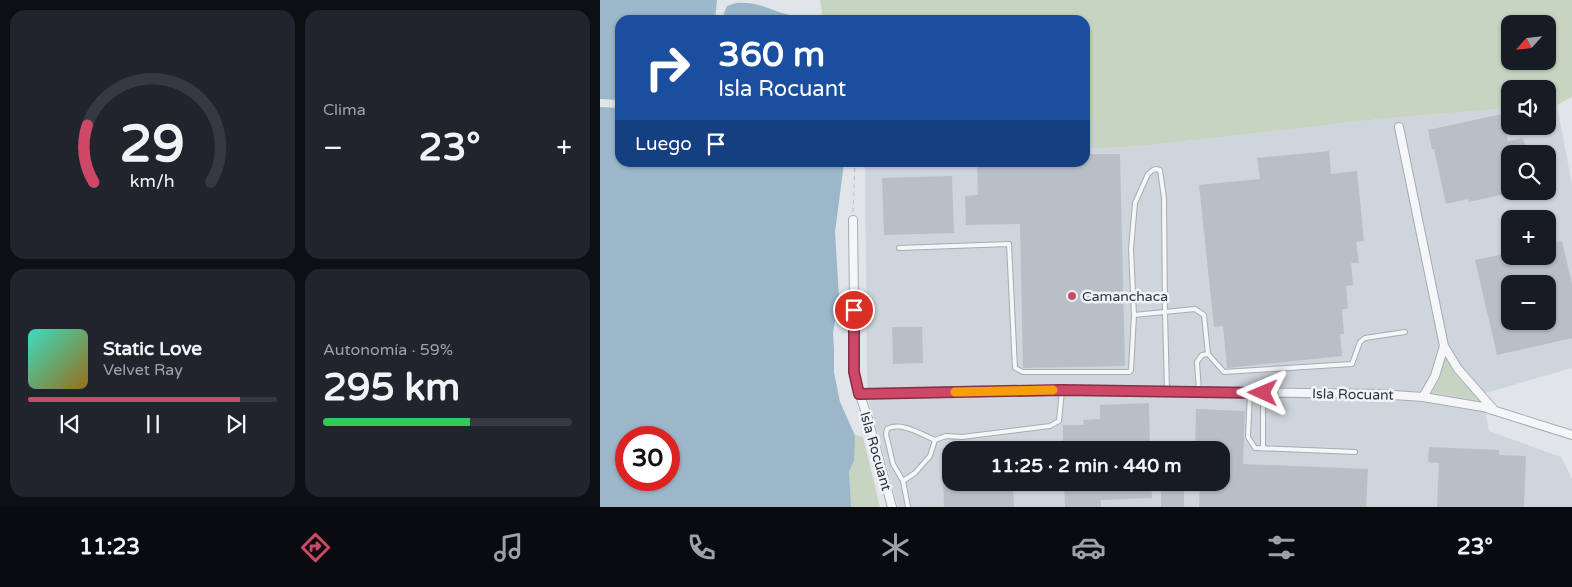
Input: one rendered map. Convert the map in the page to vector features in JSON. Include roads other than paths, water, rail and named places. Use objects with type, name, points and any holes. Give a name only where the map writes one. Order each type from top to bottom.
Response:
[{"type":"street","points":[[1399,127],[1444,346],[1458,369],[1494,410]]},
{"type":"street","name":"Isla Rocuant","points":[[853,220],[854,372],[892,507]]},
{"type":"street","points":[[1423,397],[1435,376],[1444,346]]},
{"type":"street","name":"Isla Rocuant","points":[[859,394],[1062,390],[1380,394],[1423,397],[1494,410],[1572,435]]},
{"type":"lane","points":[[900,248],[1010,244],[1015,368],[1023,372],[1129,372],[1131,370],[1134,315],[1132,249],[1135,203],[1148,174],[1156,169],[1160,170],[1164,198],[1167,392]]},
{"type":"lane","points":[[1134,315],[1195,309],[1200,311],[1204,315],[1208,354],[1224,372],[1352,364],[1360,342],[1365,338],[1405,332]]},
{"type":"lane","points":[[1199,392],[1197,362],[1202,355],[1208,354]]},
{"type":"lane","points":[[908,507],[903,481],[893,464],[886,434],[887,429],[893,425],[902,427],[935,440],[946,436],[962,437],[1050,426],[1059,421],[1062,390]]},
{"type":"lane","points":[[1250,392],[1248,437],[1255,448],[1355,452]]},
{"type":"lane","points":[[1263,393],[1263,447]]},
{"type":"lane","points":[[903,481],[915,473],[930,456],[935,440]]},
{"type":"water","points":[[600,0],[717,0],[716,15],[615,15],[615,100],[600,99]]},
{"type":"water","points":[[736,3],[748,3],[790,15],[724,15],[727,6]]},
{"type":"water","points":[[600,107],[615,108],[615,167],[843,167],[835,232],[839,297],[833,333],[834,372],[840,402],[855,436],[854,461],[849,471],[851,507],[600,507]]},
{"type":"place","name":"Camanchaca","points":[[1072,296]]}]
